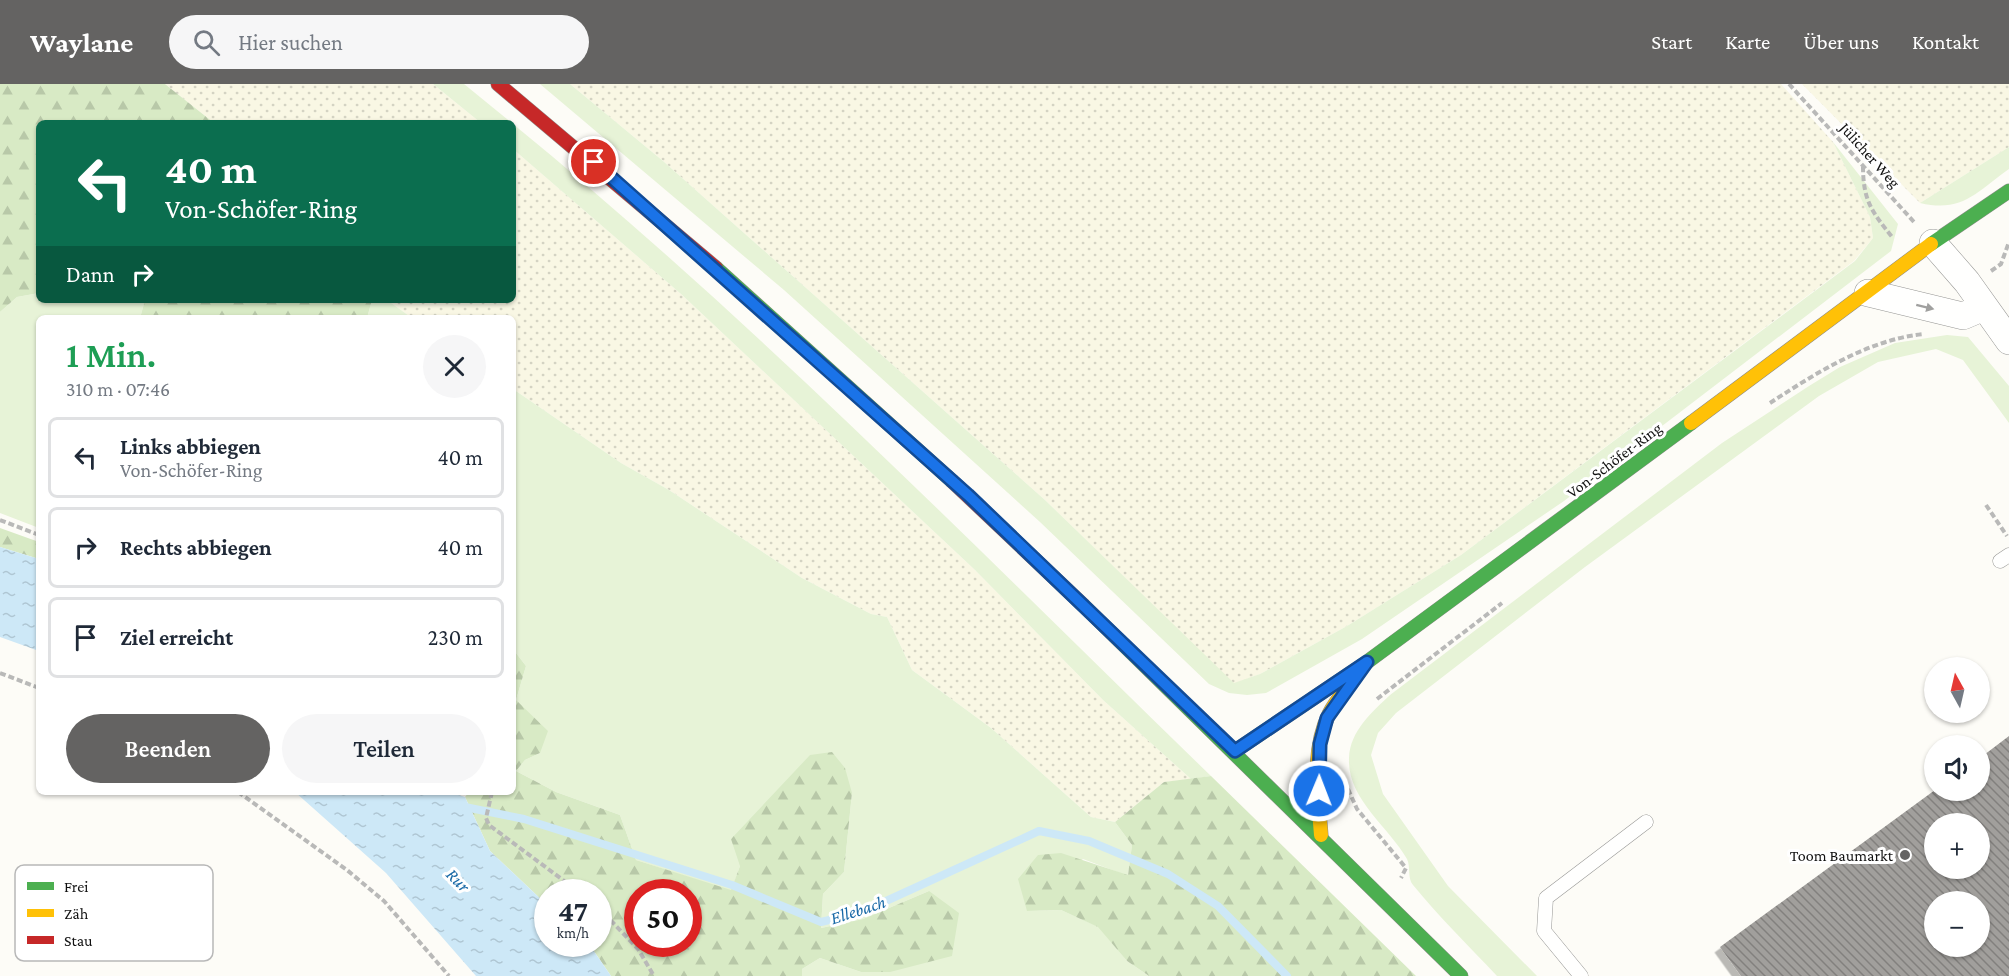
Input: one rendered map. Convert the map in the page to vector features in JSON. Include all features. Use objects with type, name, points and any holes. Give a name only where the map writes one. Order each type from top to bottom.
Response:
[{"type":"main road","points":[[498,84],[610,175],[968,495],[1235,751],[1461,976]]},
{"type":"main road","name":"Von-Schöfer-Ring","points":[[1235,751],[1367,662],[1933,243],[2009,191]]},
{"type":"main road","points":[[1321,835],[1318,778],[1320,744],[1327,718],[1367,662]]},
{"type":"street","points":[[1933,243],[1967,282],[2009,341]]},
{"type":"street","points":[[1868,293],[1964,316],[1984,307]]},
{"type":"lane","points":[[1581,976],[1544,931],[1546,898],[1646,822]]},
{"type":"path","name":"Jülicher Weg","points":[[1789,84],[1933,243]]},
{"type":"path","points":[[1967,282],[2001,264],[2009,242]]},
{"type":"path","points":[[1760,410],[1797,386],[1863,350],[1901,336],[1925,334],[1930,309]]},
{"type":"path","points":[[1986,505],[2009,539]]},
{"type":"path","points":[[0,520],[36,534]]},
{"type":"path","points":[[1375,700],[1509,597]]},
{"type":"path","points":[[0,673],[36,687]]},
{"type":"path","points":[[1347,780],[1357,809],[1406,868],[1400,881],[1384,898]]},
{"type":"path","points":[[242,795],[347,870],[384,901],[449,976]]},
{"type":"path","points":[[492,795],[486,818],[489,825],[562,879]]},
{"type":"path","points":[[612,922],[638,949],[654,976]]},
{"type":"shaded area","points":[[165,84],[433,84],[477,120],[210,120]]},
{"type":"shaded area","points":[[570,84],[1781,84],[1833,142],[1870,217],[1873,238],[1854,261],[1461,555],[1347,626],[1260,674],[1234,684],[1045,500],[663,161]]},
{"type":"shaded area","points":[[1802,84],[2009,84],[2009,147],[1920,203]]},
{"type":"shaded area","points":[[516,152],[681,294],[975,570],[1103,700],[1191,779],[1164,782],[1115,822],[1091,817],[991,728],[912,670],[887,617],[871,614],[802,578],[669,490],[621,463],[516,391],[516,315],[408,315],[391,303],[516,303]]},
{"type":"green space","points":[[0,84],[165,84],[210,120],[36,120],[36,294],[17,297],[0,312]]},
{"type":"green space","points":[[433,84],[464,84],[508,120],[477,120]]},
{"type":"green space","points":[[540,84],[570,84],[663,161],[1045,500],[1234,683],[1260,674],[1347,626],[1461,555],[1855,261],[1873,238],[1870,217],[1833,142],[1898,224],[1891,251],[1564,501],[1362,639],[1266,693],[1247,695],[1229,693],[1209,684],[1040,522],[784,290]]},
{"type":"green space","points":[[516,127],[604,201],[782,360],[1211,776],[1191,779],[1103,700],[975,570],[681,294],[516,152]]},
{"type":"green space","points":[[2009,147],[2009,169],[1978,193],[1958,203],[1947,205],[1920,203]]},
{"type":"green space","points":[[36,294],[36,303],[144,303],[141,315],[36,315],[36,527],[0,513],[0,312],[17,297]]},
{"type":"green space","points":[[144,303],[371,303],[368,315],[141,315]]},
{"type":"green space","points":[[371,303],[391,303],[408,315],[368,315]]},
{"type":"green space","points":[[1947,335],[1968,337],[2009,386],[2009,423],[1963,360],[1936,349],[1878,362],[1819,396],[1585,567],[1396,713],[1378,733],[1371,755],[1383,794],[1448,886],[1537,976],[1497,976],[1413,885],[1407,859],[1370,812],[1355,787],[1350,773],[1350,748],[1363,723],[1390,695],[1722,443],[1840,367],[1895,343]]},
{"type":"green space","points":[[516,391],[621,463],[669,490],[802,578],[871,614],[887,617],[912,670],[991,728],[1091,817],[1115,822],[1132,845],[1128,876],[1083,859],[1027,911],[1061,910],[1099,927],[1127,961],[1149,976],[802,976],[802,969],[820,958],[861,972],[929,891],[863,919],[821,928],[823,894],[844,872],[852,793],[740,866],[731,891],[702,882],[702,879],[694,879],[636,860],[620,815],[556,792],[516,771],[525,760],[540,753],[516,700],[526,666],[516,653]]},
{"type":"green space","points":[[0,528],[36,541],[36,558],[0,547]]},
{"type":"green space","points":[[516,653],[526,666],[516,700]]},
{"type":"green space","points":[[516,700],[548,731],[540,753],[525,760],[516,771]]},
{"type":"green space","points":[[832,752],[845,768],[852,793],[844,872],[823,894],[821,928],[863,919],[929,891],[959,913],[952,956],[890,972],[861,972],[820,958],[802,969],[802,976],[611,976],[598,957],[612,957],[612,879],[534,879],[534,893],[490,851],[465,797],[467,795],[516,795],[516,771],[556,792],[620,815],[636,860],[696,879],[624,879],[624,957],[702,957],[702,881],[731,890],[740,866],[731,839],[810,755]]},
{"type":"green space","points":[[1211,776],[1416,976],[1149,976],[1127,961],[1098,927],[1061,910],[1027,911],[1018,879],[1038,855],[1061,853],[1128,875],[1132,845],[1115,822],[1164,782]]},
{"type":"water","points":[[0,547],[36,558],[36,650],[0,637]]},
{"type":"water","name":"Rur","points":[[298,795],[459,795],[465,797],[490,851],[534,893],[534,957],[598,957],[611,976],[476,976],[386,873]]},
{"type":"building","points":[[2009,736],[2009,976],[1741,976],[1720,947],[1924,798],[1924,801],[1990,801],[1990,750]]},
{"type":"waterway","name":"Ellebach","points":[[460,806],[524,819],[732,885],[821,922],[862,912],[1039,831],[1089,841],[1168,874],[1218,906],[1287,976]]},
{"type":"traffic: fast","points":[[1931,244],[2009,191]]},
{"type":"traffic: fast","points":[[716,268],[952,481]]},
{"type":"traffic: fast","points":[[1235,751],[1367,662],[1691,423]]},
{"type":"traffic: fast","points":[[1083,605],[1461,976]]},
{"type":"traffic: slow","points":[[1691,423],[1931,244]]},
{"type":"traffic: slow","points":[[1321,835],[1317,773],[1323,728],[1338,699],[1356,676]]},
{"type":"traffic: jam","points":[[498,84],[716,268]]},
{"type":"traffic: jam","points":[[952,481],[1083,605]]},
{"type":"place","name":"Toom Baumarkt","points":[[1905,855]]},
{"type":"route","points":[[594,162],[968,495],[1235,751],[1314,695],[1367,662],[1327,718],[1320,744],[1319,791]]}]
